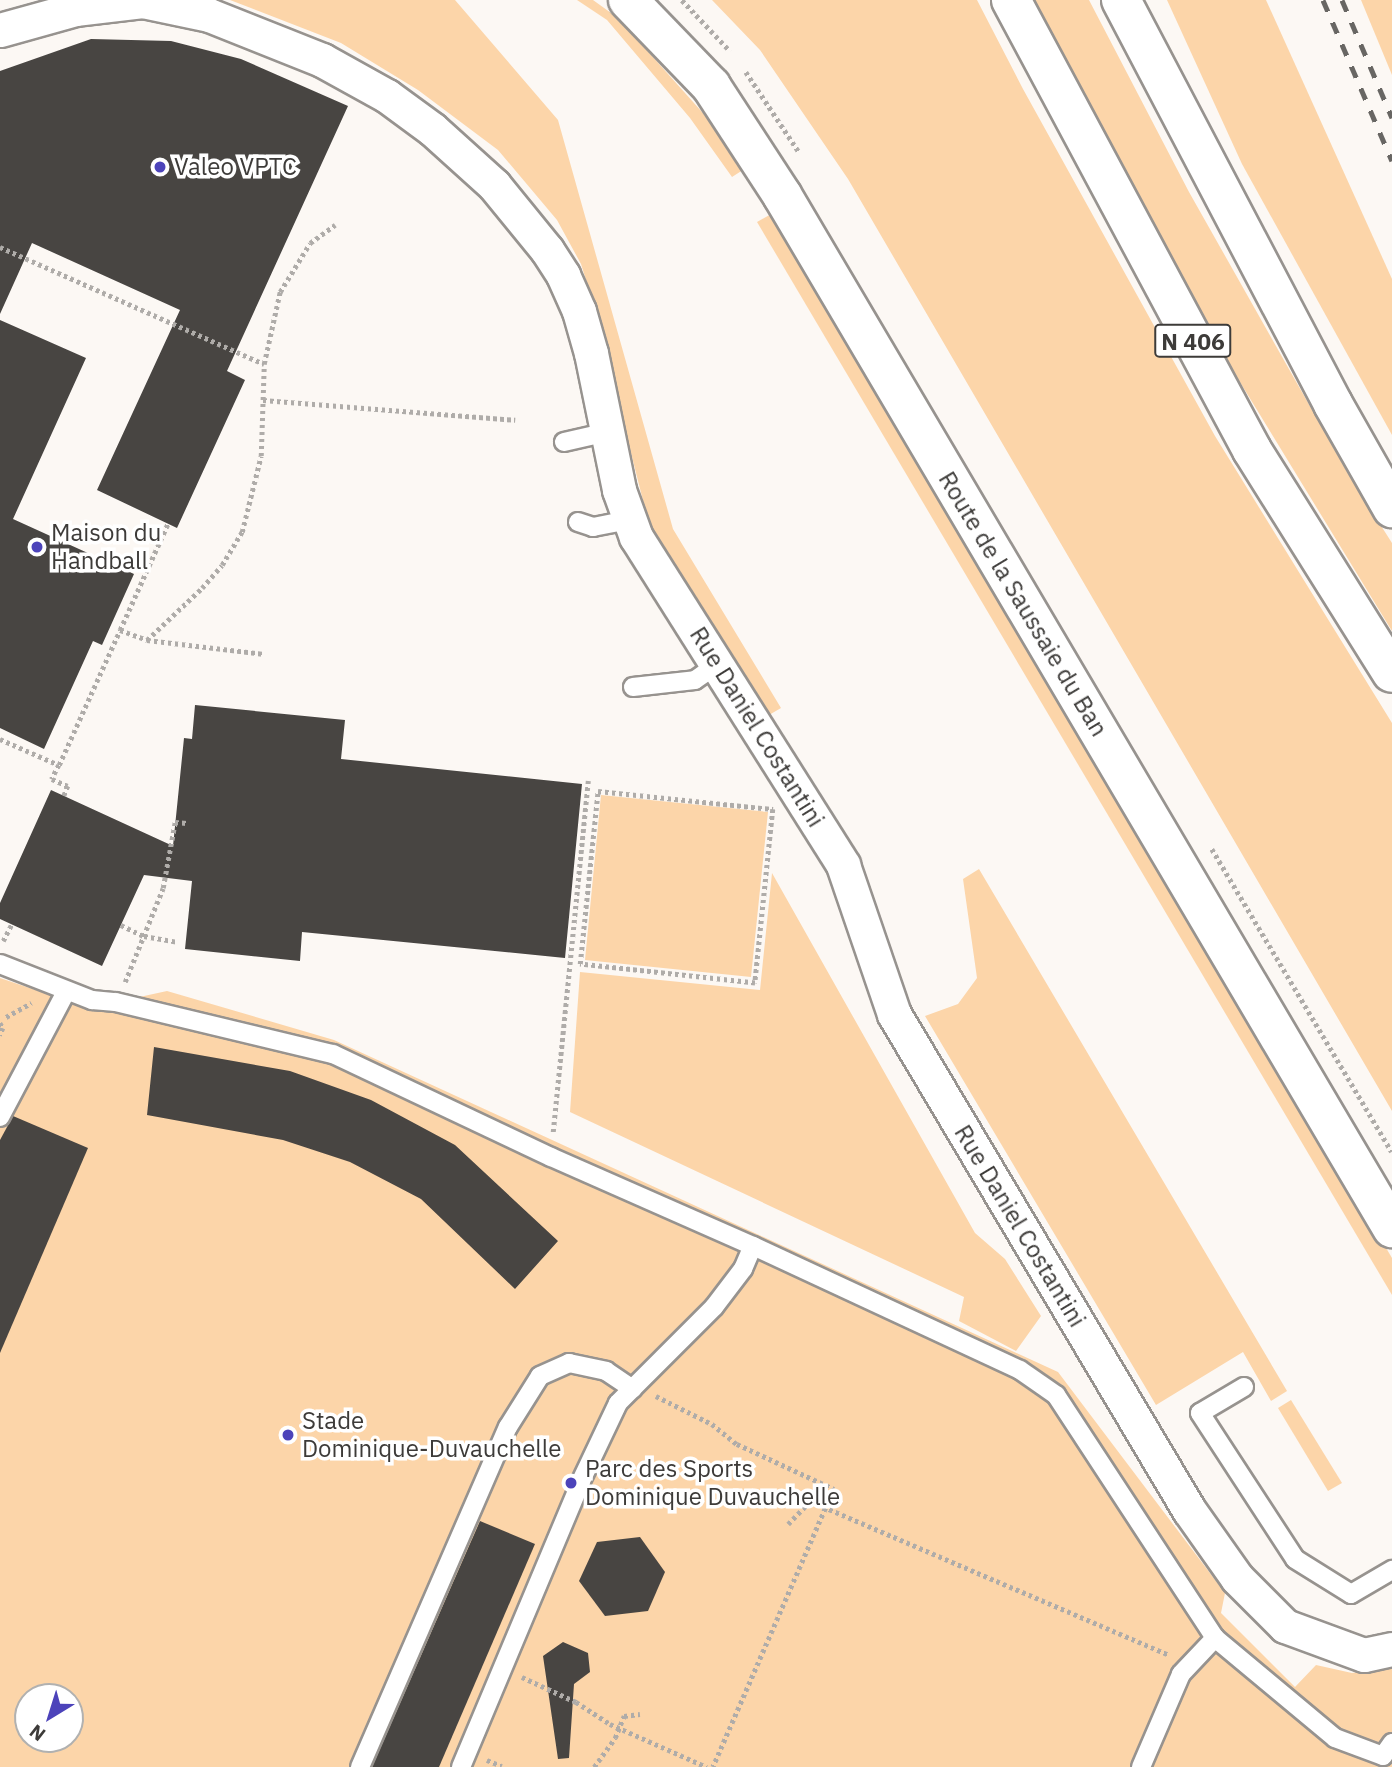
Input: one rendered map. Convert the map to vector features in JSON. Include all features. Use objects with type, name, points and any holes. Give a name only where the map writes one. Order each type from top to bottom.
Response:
[{"type":"main road","name":"Route de la Saussaie du Ban","points":[[628,0],[711,86],[782,195],[1392,1228]]},
{"type":"main road","name":"N 406","points":[[1011,0],[1252,450],[1392,673]]},
{"type":"main road","points":[[1121,0],[1333,404],[1392,508]]},
{"type":"street","name":"Rue Daniel Costantini","points":[[0,30],[75,9],[143,1],[209,15],[322,60],[387,96],[432,129],[484,176],[558,267],[579,311],[619,490],[636,537],[843,866],[894,1014],[1188,1510],[1237,1578],[1285,1626],[1364,1655],[1392,1649]]},
{"type":"lane","points":[[564,442],[608,432]]},
{"type":"lane","points":[[578,522],[593,527],[629,520]]},
{"type":"lane","points":[[633,687],[695,680],[718,664]]},
{"type":"lane","points":[[0,964],[92,1000],[116,1002],[332,1054],[551,1157],[753,1246],[1020,1370],[1056,1395],[1215,1638],[1335,1738],[1389,1753]]},
{"type":"lane","points":[[0,1117],[66,992]]},
{"type":"lane","points":[[461,1767],[581,1481],[618,1403],[714,1307],[743,1269],[753,1246]]},
{"type":"lane","points":[[360,1767],[508,1427],[540,1376],[569,1363],[606,1371],[637,1385]]},
{"type":"lane","points":[[1244,1387],[1200,1413],[1295,1559],[1351,1594],[1392,1570]]},
{"type":"lane","points":[[1142,1767],[1181,1674],[1215,1638]]},
{"type":"path","points":[[147,640],[208,581],[242,532],[261,456],[264,364],[280,292],[310,243],[335,225]]},
{"type":"path","points":[[0,247],[264,364]]},
{"type":"path","points":[[263,400],[515,420]]},
{"type":"path","points":[[64,796],[68,786],[52,779],[168,523]]},
{"type":"path","points":[[120,630],[147,640],[264,654]]},
{"type":"path","points":[[0,738],[59,765]]},
{"type":"path","points":[[551,1157],[588,781]]},
{"type":"path","points":[[598,791],[773,808],[755,983],[580,964],[598,791]]},
{"type":"path","points":[[116,1002],[163,888],[175,821],[187,822]]},
{"type":"path","points":[[0,948],[11,925]]},
{"type":"path","points":[[121,925],[144,936],[177,942]]},
{"type":"path","points":[[0,1023],[3,1028],[0,1035]]},
{"type":"path","points":[[637,1385],[712,1424],[737,1444],[834,1489],[713,1767]]},
{"type":"path","points":[[788,1524],[810,1501],[1162,1653]]},
{"type":"path","points":[[503,1668],[576,1702],[619,1728],[707,1767]]},
{"type":"path","points":[[594,1767],[624,1716],[640,1714]]},
{"type":"path","points":[[487,1760],[502,1766]]},
{"type":"shaded area","points":[[230,0],[455,0],[558,120],[673,529],[781,708],[769,715],[652,536],[592,299],[581,264],[557,220],[498,150],[418,90],[341,43]]},
{"type":"shaded area","points":[[577,0],[593,0],[618,18],[702,112],[746,168],[732,177],[690,118],[607,20]]},
{"type":"shaded area","points":[[712,0],[977,0],[1023,89],[1215,436],[1392,723],[1392,1111],[848,179],[760,50]]},
{"type":"shaded area","points":[[1030,0],[1089,0],[1189,192],[1350,477],[1392,543],[1392,631],[1169,266]]},
{"type":"shaded area","points":[[1167,0],[1266,0],[1392,279],[1392,435],[1242,164]]},
{"type":"shaded area","points":[[1361,0],[1392,0],[1392,75]]},
{"type":"shaded area","points":[[773,213],[1392,1258],[1392,1295],[757,222]]},
{"type":"shaded area","points":[[601,795],[768,812],[751,977],[585,960]]},
{"type":"shaded area","points":[[979,869],[1287,1391],[1271,1401],[1243,1352],[1156,1405],[925,1016],[958,1004],[977,978],[963,879]]},
{"type":"shaded area","points":[[772,873],[975,1233],[1005,1259],[1041,1316],[1016,1351],[959,1321],[964,1297],[570,1112],[580,972],[760,990]]},
{"type":"shaded area","name":"Parc des Sports Dominique Duvauchelle","points":[[0,978],[89,1008],[167,991],[334,1040],[1058,1372],[1225,1593],[1221,1613],[1295,1687],[1316,1665],[1352,1673],[1392,1667],[1392,1767],[0,1767]]},
{"type":"shaded area","points":[[1291,1400],[1342,1483],[1328,1491],[1278,1408]]},
{"type":"building","name":"Valeo VPTC","points":[[91,39],[171,41],[241,59],[348,106],[227,371],[245,380],[177,528],[97,490],[180,310],[32,243],[0,314],[0,71]]},
{"type":"building","name":"Maison du Handball","points":[[0,320],[86,358],[13,519],[134,574],[102,645],[93,641],[44,749],[0,728]]},
{"type":"building","points":[[195,705],[345,720],[341,759],[582,784],[565,958],[302,932],[300,961],[185,949],[192,881],[144,875],[102,966],[0,919],[0,903],[51,790],[173,846],[184,738],[192,739]]},
{"type":"building","points":[[154,1047],[290,1071],[371,1100],[455,1145],[558,1241],[515,1289],[421,1199],[350,1162],[283,1140],[147,1115]]},
{"type":"building","points":[[13,1116],[88,1148],[0,1353],[0,1140]]},
{"type":"building","points":[[480,1521],[535,1544],[439,1767],[372,1767]]},
{"type":"building","points":[[640,1537],[665,1572],[648,1611],[605,1616],[579,1581],[597,1542]]},
{"type":"building","points":[[563,1642],[588,1653],[590,1672],[574,1684],[569,1758],[558,1759],[543,1656]]},
{"type":"railway","points":[[1323,0],[1392,161]]},
{"type":"railway","points":[[1342,0],[1392,118]]},
{"type":"place","name":"Valeo VPTC","points":[[160,167]]},
{"type":"place","name":"Maison du Handball","points":[[37,547]]},
{"type":"place","name":"Stade Dominique-Duvauchelle","points":[[288,1435]]},
{"type":"place","name":"Parc des Sports Dominique Duvauchelle","points":[[571,1483]]}]
